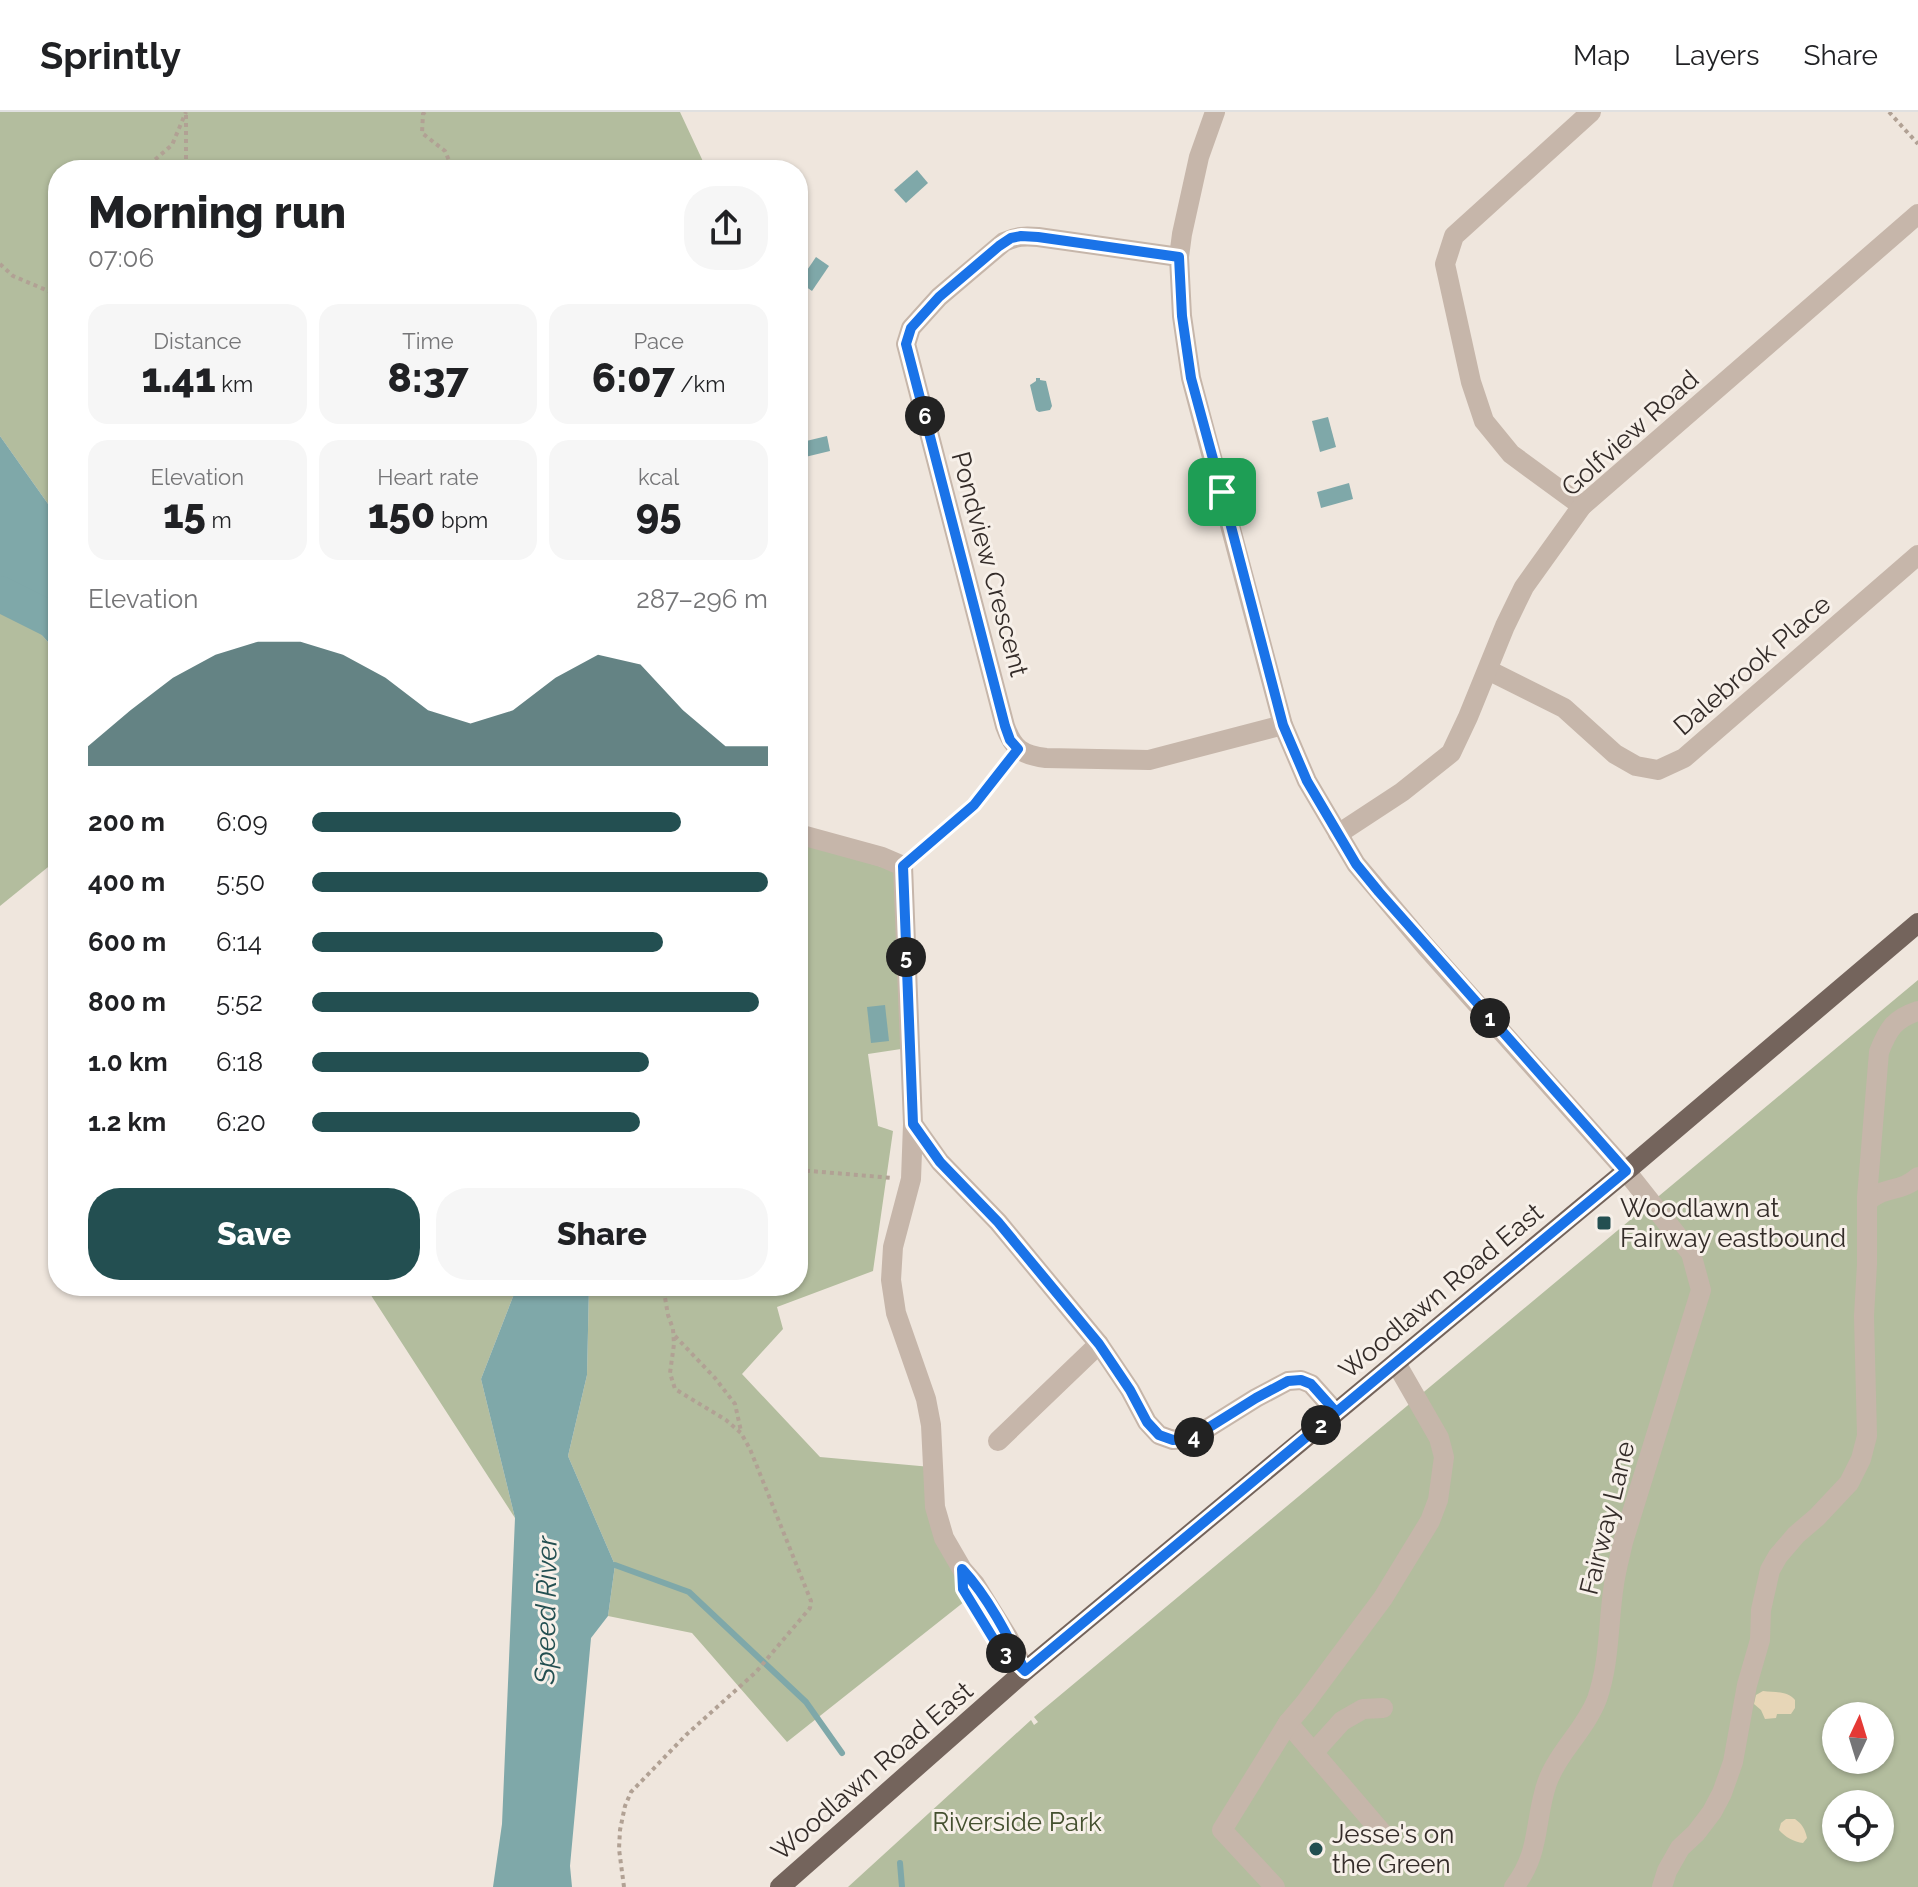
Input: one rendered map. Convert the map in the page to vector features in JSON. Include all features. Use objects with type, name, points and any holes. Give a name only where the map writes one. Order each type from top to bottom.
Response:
[{"type":"main road","name":"Woodlawn Road East","points":[[780,1887],[1025,1671],[1626,1171],[1918,923]]},
{"type":"street","name":"Fairway Lane","points":[[1215,112],[1188,201],[1179,257],[1182,316],[1191,378],[1283,725],[1307,781],[1356,864],[1626,1171],[1691,1253],[1701,1290],[1623,1542],[1614,1584],[1603,1678],[1588,1719],[1552,1770],[1536,1842],[1525,1873],[1514,1887]]},
{"type":"street","points":[[1582,506],[1511,454],[1484,421],[1471,382],[1445,264],[1454,236],[1591,112]]},
{"type":"street","name":"Golfview Road","points":[[1338,834],[1402,792],[1451,753],[1524,587],[1582,506],[1918,214]]},
{"type":"street","name":"Pondview Crescent","points":[[1018,749],[1010,740],[1005,726],[906,344],[911,328],[939,297],[1011,238],[1038,237],[1179,257]]},
{"type":"street","name":"Dalebrook Place","points":[[1488,670],[1564,708],[1615,754],[1636,766],[1658,770],[1684,758],[1918,555]]},
{"type":"street","points":[[1018,749],[1031,756],[1046,758],[1149,760],[1283,725]]},
{"type":"street","points":[[808,837],[882,857],[903,866],[913,1124],[911,1179],[893,1247],[891,1280],[896,1313],[926,1399],[931,1425],[937,1520],[962,1569],[963,1589],[996,1643],[1025,1671]]},
{"type":"street","points":[[1662,1887],[1680,1848],[1712,1812],[1733,1762],[1747,1685],[1760,1640],[1761,1610],[1770,1570],[1796,1535],[1849,1483],[1861,1459],[1867,1436],[1864,1316],[1867,1202],[1879,1052],[1886,1035],[1898,1019],[1918,1011]]},
{"type":"street","points":[[913,1124],[940,1162],[998,1222],[1099,1344],[1147,1422],[1159,1435],[1173,1440],[1192,1438],[1288,1381],[1301,1380],[1311,1384],[1336,1412]]},
{"type":"street","points":[[1867,1202],[1875,1193],[1909,1185],[1918,1177]]},
{"type":"street","points":[[998,1441],[1099,1344]]},
{"type":"street","points":[[1275,1887],[1222,1830],[1288,1723],[1383,1598],[1430,1521],[1438,1500],[1444,1457],[1439,1438],[1396,1363]]},
{"type":"street","points":[[1314,1752],[1342,1721],[1363,1709],[1383,1708]]},
{"type":"street","points":[[1288,1723],[1384,1835]]},
{"type":"path","points":[[155,160],[172,145],[186,112]]},
{"type":"path","points":[[186,112],[186,160]]},
{"type":"path","points":[[425,112],[422,133],[445,151],[449,160]]},
{"type":"path","points":[[1889,112],[1918,144]]},
{"type":"path","points":[[0,264],[13,276],[48,291]]},
{"type":"path","points":[[903,866],[974,805],[1018,749]]},
{"type":"path","points":[[808,1171],[911,1179]]},
{"type":"path","points":[[665,1296],[673,1334],[670,1373],[675,1389],[726,1420],[741,1433]]},
{"type":"path","points":[[624,1887],[620,1830],[631,1792],[686,1735],[756,1672],[810,1608],[811,1601],[741,1433],[735,1404],[673,1334]]},
{"type":"green space","points":[[0,112],[680,112],[702,160],[48,160],[48,504],[0,436]]},
{"type":"green space","points":[[0,589],[48,642],[48,867],[0,906]]},
{"type":"green space","points":[[808,843],[897,872],[901,1049],[868,1054],[878,1126],[893,1131],[873,1271],[808,1295]]},
{"type":"green space","name":"Riverside Park","points":[[1918,980],[1918,1887],[848,1887],[1031,1720],[1034,1725],[1038,1722],[1034,1717]]},
{"type":"green space","points":[[371,1296],[513,1296],[481,1379],[515,1518]]},
{"type":"green space","points":[[589,1296],[806,1296],[777,1307],[783,1329],[742,1374],[820,1457],[931,1467],[931,1507],[974,1594],[787,1742],[692,1633],[608,1616],[615,1565],[568,1456],[587,1375]]},
{"type":"sand","points":[[1763,1691],[1785,1693],[1792,1697],[1795,1708],[1791,1714],[1777,1714],[1776,1718],[1765,1719],[1754,1704],[1756,1695]]},
{"type":"sand","points":[[1786,1819],[1795,1819],[1804,1829],[1807,1838],[1803,1843],[1790,1839],[1779,1830]]},
{"type":"water","points":[[917,170],[928,183],[906,203],[894,190]]},
{"type":"water","points":[[816,257],[829,266],[812,291],[808,288],[808,269]]},
{"type":"water","points":[[1036,378],[1046,381],[1052,406],[1050,410],[1036,410],[1030,385]]},
{"type":"water","points":[[1328,417],[1336,447],[1320,452],[1312,421]]},
{"type":"water","points":[[0,436],[48,504],[48,642],[0,589]]},
{"type":"water","points":[[827,436],[830,451],[808,456],[808,441]]},
{"type":"water","points":[[1349,483],[1353,499],[1321,508],[1317,492]]},
{"type":"water","points":[[885,1005],[889,1041],[871,1043],[867,1007]]},
{"type":"water","points":[[513,1296],[589,1296],[587,1375],[568,1456],[615,1565],[608,1616],[591,1638],[570,1866],[572,1887],[493,1887],[502,1824],[515,1518],[481,1379]]},
{"type":"waterway","name":"Speed River","points":[[0,594],[48,618]]},
{"type":"waterway","points":[[615,1565],[689,1592],[806,1702],[842,1753]]},
{"type":"waterway","points":[[900,1863],[902,1887]]},
{"type":"place","name":"Woodlawn at Fairway eastbound","points":[[1604,1223]]},
{"type":"place","name":"Jesse's on the Green","points":[[1316,1849]]},
{"type":"route","points":[[1222,492],[1191,378],[1182,316],[1179,257],[1038,237],[1011,238],[939,297],[911,328],[906,344],[1005,726],[1010,740],[1018,749],[974,805],[903,866],[913,1124],[940,1162],[998,1222],[1099,1344],[1147,1422],[1159,1435],[1173,1440],[1192,1438],[1288,1381],[1301,1380],[1311,1384],[1336,1412],[1025,1671],[996,1643],[963,1589],[962,1569],[1008,1637],[1025,1671],[1626,1171],[1379,892],[1356,864],[1338,834],[1307,781],[1283,725],[1222,492]]}]
